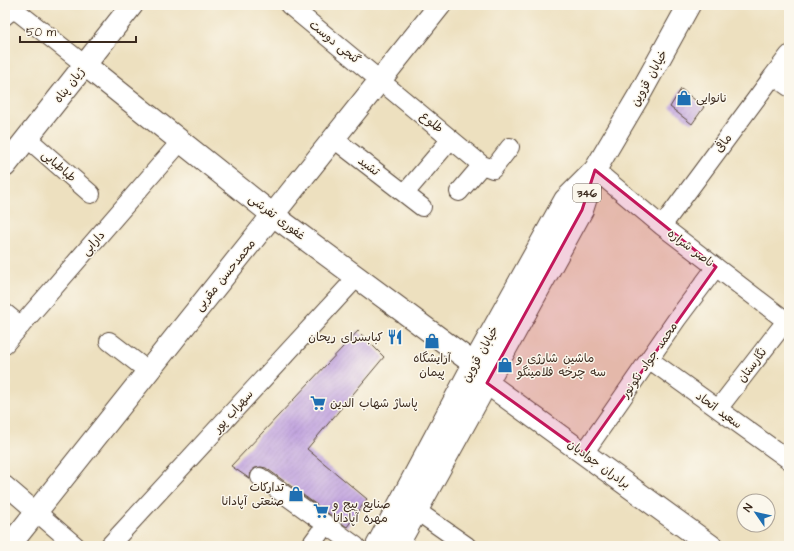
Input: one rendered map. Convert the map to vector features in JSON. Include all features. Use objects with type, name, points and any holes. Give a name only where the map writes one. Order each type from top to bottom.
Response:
[{"type":"street","name":"ژیان پناه","points":[[5,166],[132,5]]},
{"type":"street","name":"گنجی دوست","points":[[289,5],[381,80]]},
{"type":"street","name":"محمدحسن مقربی","points":[[9,546],[440,5]]},
{"type":"street","name":"خیابان قزوین","points":[[397,546],[582,210],[595,170],[641,92],[689,5]]},
{"type":"street","points":[[9,14],[18,12],[85,65]]},
{"type":"street","name":"مافی","points":[[662,226],[789,55]]},
{"type":"street","name":"غفوری تفرشی","points":[[85,65],[273,215],[474,364]]},
{"type":"street","points":[[774,76],[789,87]]},
{"type":"street","name":"طلوع","points":[[381,80],[482,165]]},
{"type":"street","name":"طباطبایی","points":[[27,138],[91,194]]},
{"type":"street","name":"تشید","points":[[334,138],[422,207]]},
{"type":"street","points":[[405,193],[451,139]]},
{"type":"street","name":"دارابی","points":[[5,344],[181,141]]},
{"type":"street","points":[[459,192],[482,165],[493,169],[510,146]]},
{"type":"street","name":"خیابان قزوین","points":[[377,546],[474,364],[565,200],[595,170]]},
{"type":"street","name":"ناصر شراره","points":[[595,170],[662,226],[787,322]]},
{"type":"street","name":"محمد جواد نکونور","points":[[584,453],[716,267]]},
{"type":"street","name":"سهراب پور","points":[[109,546],[357,277]]},
{"type":"street","points":[[5,313],[21,326]]},
{"type":"street","name":"نگارستان","points":[[718,409],[787,322]]},
{"type":"street","points":[[109,341],[148,372]]},
{"type":"street","name":"سعید اتحاد","points":[[650,360],[789,460]]},
{"type":"street","name":"برادران جوادیان","points":[[487,383],[711,546]]},
{"type":"street","points":[[260,477],[356,546]]},
{"type":"street","points":[[5,484],[76,546]]},
{"type":"street","points":[[417,511],[467,546]]},
{"type":"street","points":[[310,546],[326,524]]},
{"type":"highlighted area","points":[[595,170],[716,267],[584,453],[487,383],[582,210]]},
{"type":"building","name":"نانوایی","points":[[681,89],[704,107],[692,124],[670,107]]},
{"type":"building","name":"پاساژ شهاب الدین","points":[[358,331],[384,357],[307,449],[367,499],[347,527],[266,468],[255,468],[251,471],[250,479],[231,466]]},
{"type":"place","name":"نانوایی","points":[[684,98]]},
{"type":"place","name":"کبابسرای ریحان","points":[[395,337]]},
{"type":"place","name":"آرایشگاه پیمان","points":[[432,341]]},
{"type":"place","name":"ماشین شارژی و سه چرخه فلامینگو","points":[[505,365]]},
{"type":"place","name":"پاساژ شهاب الدین","points":[[318,403]]},
{"type":"place","name":"تدارکات صنعتی آپادانا","points":[[296,494]]},
{"type":"place","name":"صنایع پیچ و مهره آپادانا","points":[[321,511]]}]
